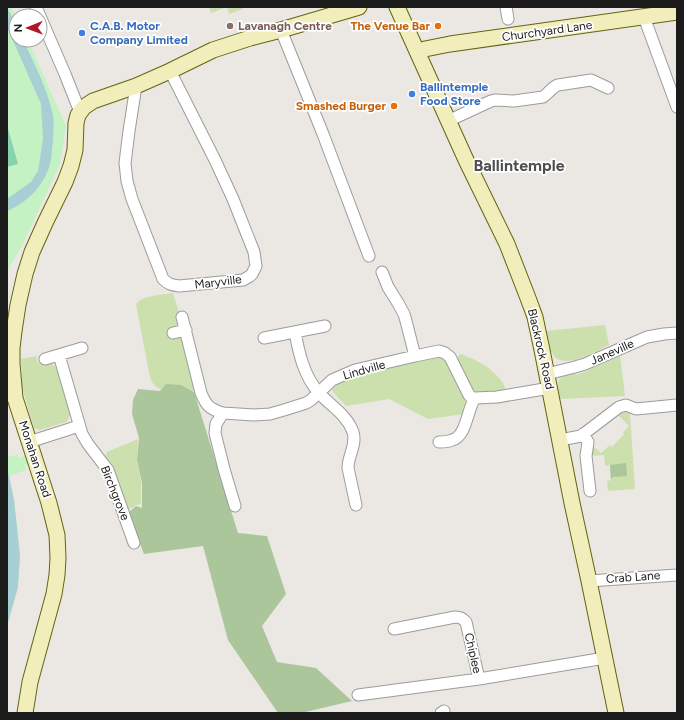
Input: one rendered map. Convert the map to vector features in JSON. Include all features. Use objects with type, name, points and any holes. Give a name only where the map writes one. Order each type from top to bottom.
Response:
[{"type":"street","points":[[36,7],[80,112],[93,101],[136,86],[213,50],[359,7]]},
{"type":"street","name":"Blackrock Road","points":[[397,7],[466,160],[504,238],[520,276],[538,327],[572,503],[616,713]]},
{"type":"street","points":[[506,7],[508,19]]},
{"type":"street","name":"Churchyard Lane","points":[[418,53],[425,49],[445,45],[677,12]]},
{"type":"street","points":[[644,17],[677,106]]},
{"type":"street","points":[[281,30],[323,134],[369,256]]},
{"type":"street","name":"Maryville","points":[[136,86],[125,163],[126,177],[132,199],[163,279],[171,285],[179,286],[233,282],[247,278],[252,274],[256,266],[254,252],[233,199],[215,160],[170,71]]},
{"type":"street","points":[[448,121],[491,101],[514,101],[543,97],[558,85],[591,80],[608,88]]},
{"type":"street","name":"Monahan Road","points":[[25,713],[32,676],[54,594],[58,562],[57,536],[49,503],[15,398],[12,364],[14,331],[22,290],[32,252],[71,166],[75,150],[76,119],[80,112]]},
{"type":"street","points":[[382,272],[396,289],[398,303],[406,321],[415,356]]},
{"type":"street","name":"Lindville","points":[[182,317],[198,385],[206,404],[213,410],[223,413],[254,415],[270,414],[301,405],[311,400],[332,380],[355,370],[437,351],[448,355],[470,395],[475,398]]},
{"type":"street","points":[[264,338],[325,326]]},
{"type":"street","points":[[173,333],[186,330]]},
{"type":"street","points":[[295,332],[302,362],[310,380],[318,392],[344,416],[353,432],[354,444],[348,462],[348,468],[356,505]]},
{"type":"street","name":"Janeville","points":[[548,381],[576,367],[647,337],[677,333]]},
{"type":"street","points":[[45,359],[82,348]]},
{"type":"street","name":"Birchgrove","points":[[59,355],[82,434],[108,470],[134,543]]},
{"type":"street","points":[[439,442],[453,440],[463,430],[471,403],[475,398],[497,397],[548,381]]},
{"type":"street","points":[[560,440],[581,436],[622,406],[626,405],[636,408],[677,405]]},
{"type":"street","points":[[223,413],[216,424],[216,433],[224,469],[235,506]]},
{"type":"street","points":[[29,442],[79,426]]},
{"type":"street","points":[[583,434],[588,442],[586,456],[590,491]]},
{"type":"street","name":"Crab Lane","points":[[589,581],[677,575]]},
{"type":"street","name":"Chiplee","points":[[394,629],[455,617],[462,618],[466,622],[479,679],[605,658]]},
{"type":"street","points":[[358,695],[479,679]]},
{"type":"green space","points":[[7,7],[11,7],[8,8],[8,48],[32,48],[66,126],[60,164],[23,244],[7,271]]},
{"type":"green space","points":[[209,7],[227,7],[211,13]]},
{"type":"green space","points":[[227,7],[242,7],[243,9],[229,14]]},
{"type":"green space","points":[[7,125],[18,164],[7,167]]},
{"type":"green space","points":[[173,293],[180,316],[180,337],[183,337],[195,390],[166,391],[155,386],[150,377],[136,304],[148,297]]},
{"type":"green space","points":[[605,325],[609,345],[596,352],[579,359],[562,361],[550,352],[546,331]]},
{"type":"green space","points":[[461,354],[482,363],[490,369],[503,383],[505,389],[503,391],[480,393],[472,391],[455,364],[459,355]]},
{"type":"green space","points":[[36,356],[38,363],[49,362],[58,370],[72,415],[69,416],[66,422],[40,430],[34,428],[22,387],[21,359]]},
{"type":"green space","points":[[620,356],[625,396],[560,399],[558,384],[561,378],[568,374],[575,373],[576,375],[582,373]]},
{"type":"green space","points":[[438,357],[445,359],[464,397],[466,404],[464,414],[428,419],[389,399],[346,406],[332,390],[338,384],[349,379],[380,369]]},
{"type":"green space","points":[[166,384],[181,385],[194,392],[238,533],[267,536],[286,594],[262,626],[277,662],[316,668],[352,701],[301,713],[278,713],[228,640],[203,546],[144,554],[129,512],[136,506],[142,508],[142,483],[137,460],[139,438],[132,414],[133,400],[138,389],[160,391]]},
{"type":"green space","points":[[626,412],[630,414],[635,489],[608,491],[607,481],[611,480],[610,465],[605,466],[604,455],[590,456],[591,451],[593,446],[601,453],[610,445],[612,447],[624,434],[623,432],[629,426],[617,414]]},
{"type":"green space","points":[[138,439],[137,461],[141,481],[141,504],[128,510],[112,468],[105,456],[107,452]]},
{"type":"green space","points":[[18,455],[19,458],[28,455],[31,464],[25,465],[26,470],[9,476],[14,500],[20,555],[18,587],[7,626],[7,457]]},
{"type":"green space","points":[[626,463],[627,476],[613,477],[611,480],[610,465]]},
{"type":"water","points":[[7,7],[8,29],[7,27]]},
{"type":"water","points":[[16,48],[27,48],[43,84],[53,115],[53,141],[49,168],[41,184],[29,197],[7,211],[7,199],[31,182],[38,171],[43,139],[41,104]]},
{"type":"water","points":[[7,471],[14,500],[20,555],[18,587],[7,626]]},
{"type":"place","name":"Lavanagh Centre","points":[[230,26]]},
{"type":"place","name":"The Venue Bar","points":[[438,26]]},
{"type":"place","name":"C.A.B. Motor Company Limited","points":[[82,33]]},
{"type":"place","name":"Ballintemple Food Store","points":[[412,94]]},
{"type":"place","name":"Smashed Burger","points":[[394,106]]},
{"type":"district","name":"Ballintemple","points":[[519,165]]}]
